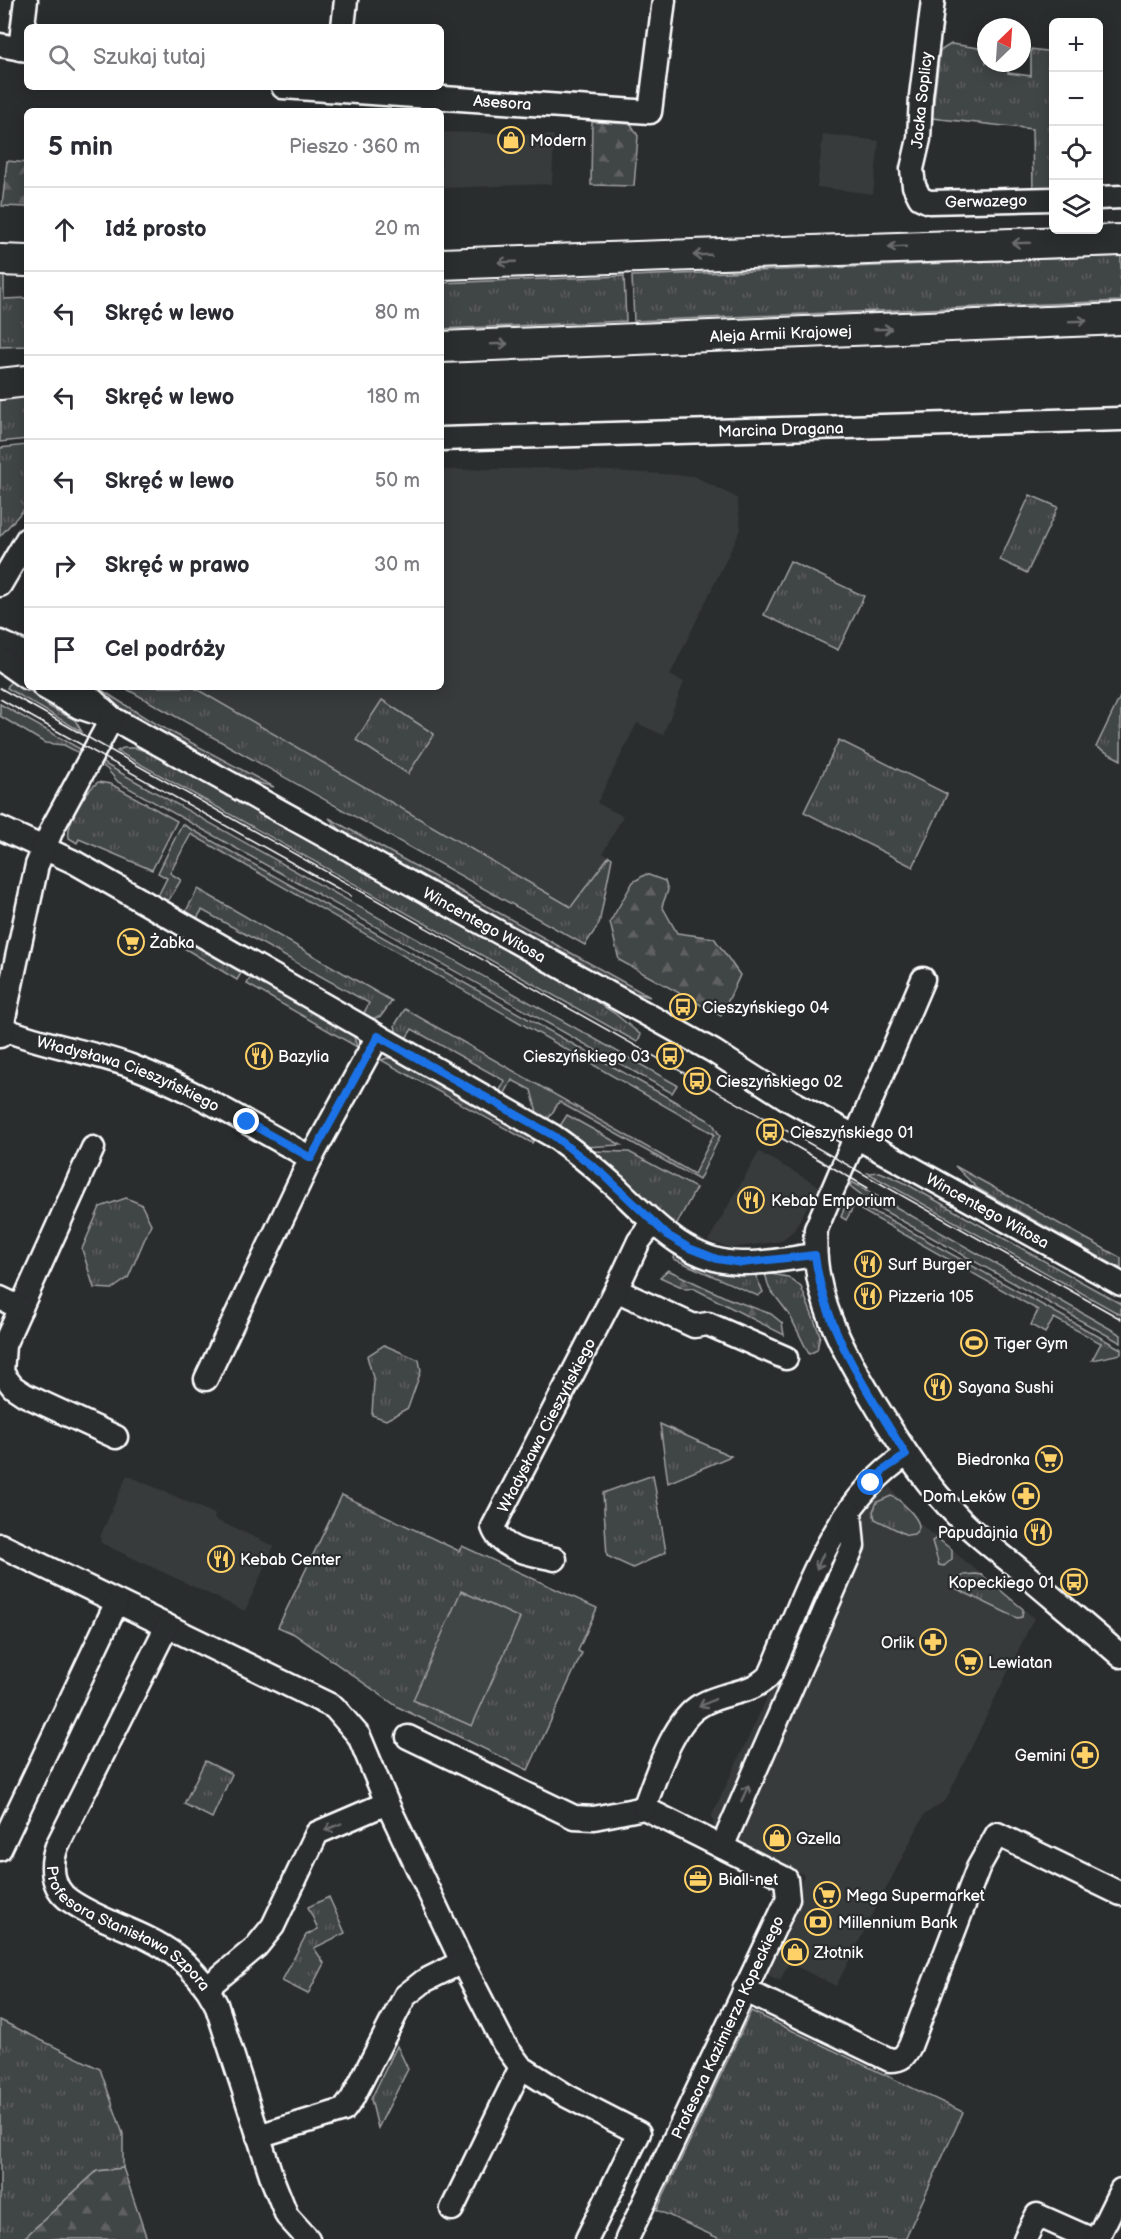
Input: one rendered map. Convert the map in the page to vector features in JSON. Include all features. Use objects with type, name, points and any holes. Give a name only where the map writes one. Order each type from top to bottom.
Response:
[{"type":"main road","points":[[444,264],[1121,240]]},
{"type":"main road","points":[[0,260],[24,261]]},
{"type":"main road","name":"Aleja Armii Krajowej","points":[[444,347],[1121,319]]},
{"type":"main road","points":[[0,384],[24,381]]},
{"type":"street","points":[[16,48],[26,0]]},
{"type":"street","points":[[343,24],[346,0]]},
{"type":"street","name":"Asesora","points":[[335,90],[650,112],[664,0]]},
{"type":"street","name":"Jacka Soplicy","points":[[920,198],[914,186],[912,169],[919,139],[921,96],[933,0]]},
{"type":"street","points":[[1103,198],[1121,197]]},
{"type":"street","name":"Gerwazego","points":[[920,198],[929,202],[1049,199]]},
{"type":"street","name":"Marcina Dragana","points":[[444,439],[1121,419]]},
{"type":"street","points":[[0,585],[24,544]]},
{"type":"street","points":[[0,642],[24,653]]},
{"type":"street","points":[[0,659],[24,676]]},
{"type":"street","name":"Wincentego Witosa","points":[[49,690],[79,707],[112,718],[713,1051],[791,1101],[1121,1284]]},
{"type":"street","name":"Wincentego Witosa","points":[[83,690],[112,718]]},
{"type":"street","points":[[2,1033],[37,865],[44,847],[112,718]]},
{"type":"street","points":[[0,828],[44,847],[554,1136],[603,1174],[653,1223],[689,1248],[730,1262],[742,1263],[815,1255]]},
{"type":"street","points":[[923,979],[854,1135],[816,1229],[815,1255],[821,1293],[845,1352],[906,1455],[962,1521],[1121,1656]]},
{"type":"street","name":"Władysława Cieszyńskiego","points":[[2,1033],[130,1065],[217,1106],[311,1158]]},
{"type":"street","points":[[206,1379],[311,1158],[378,1036]]},
{"type":"street","points":[[93,1148],[4,1345],[2,1374],[13,1387],[25,1395],[116,1437]]},
{"type":"street","name":"Władysława Cieszyńskiego","points":[[555,1559],[518,1550],[496,1535],[493,1527],[639,1241],[653,1223]]},
{"type":"street","points":[[616,1290],[694,1326],[708,1324],[786,1358]]},
{"type":"street","points":[[0,1298],[21,1308]]},
{"type":"street","points":[[408,1737],[574,1817],[594,1818],[644,1808],[679,1728],[689,1714],[721,1695],[753,1688],[764,1682],[771,1673],[831,1536],[878,1476],[906,1455]]},
{"type":"street","points":[[722,1847],[853,1546],[850,1512]]},
{"type":"street","points":[[0,1545],[334,1707],[347,1721],[359,1736],[387,1803],[462,1962],[504,2044],[521,2067],[567,2096],[639,2133],[587,2239]]},
{"type":"street","points":[[0,1849],[117,1602]]},
{"type":"street","name":"Profesora Stanisława Szpora","points":[[167,1626],[57,1846],[53,1858],[53,1877],[69,1900],[174,1954],[208,1988],[216,2004],[258,2136],[287,2216],[308,2239]]},
{"type":"street","points":[[208,1988],[256,1947],[273,1926],[317,1833],[387,1803]]},
{"type":"street","name":"Profesora Kazimierza Kopeckiego","points":[[627,2239],[788,1899],[789,1889],[786,1879],[644,1808]]},
{"type":"street","points":[[744,1990],[890,2060],[898,2060],[905,2056],[978,1868],[997,1834],[1121,1894]]},
{"type":"street","points":[[258,2136],[344,2110],[352,2099],[405,1996],[424,1981],[462,1962]]},
{"type":"street","points":[[452,2209],[521,2067]]},
{"type":"street","points":[[1097,2239],[1121,2190]]},
{"type":"street","points":[[1025,2239],[1037,2215],[1091,2239]]},
{"type":"shaded area","points":[[444,132],[554,135],[552,184],[444,188]]},
{"type":"shaded area","points":[[823,134],[879,141],[873,194],[817,187]]},
{"type":"shaded area","points":[[562,468],[694,476],[737,498],[741,529],[670,675],[684,682],[663,735],[637,723],[597,803],[623,816],[603,853],[609,856],[571,908],[198,690],[444,690],[444,470]]},
{"type":"shaded area","points":[[759,1152],[819,1186],[794,1230],[782,1241],[731,1248],[708,1241]]},
{"type":"shaded area","points":[[127,1475],[215,1514],[214,1519],[274,1546],[245,1611],[101,1543],[100,1537]]},
{"type":"shaded area","points":[[890,1487],[918,1522],[1034,1618],[946,1800],[924,1815],[836,1986],[789,1963],[780,1981],[760,1971],[804,1875],[714,1828],[712,1815],[842,1538],[861,1510]]},
{"type":"green space","points":[[951,44],[977,48],[977,72],[1008,72],[1031,76],[1031,49],[1049,51],[1049,192],[1033,192],[1032,129],[932,118],[940,51]]},
{"type":"green space","points":[[592,122],[631,124],[638,136],[634,186],[591,185]]},
{"type":"green space","points":[[7,161],[24,163],[24,207],[2,206]]},
{"type":"green space","points":[[1121,256],[1121,301],[634,321],[632,276]]},
{"type":"green space","points":[[0,274],[4,274],[4,299],[24,298],[24,346],[0,347]]},
{"type":"green space","points":[[624,276],[626,321],[444,329],[444,283]]},
{"type":"green space","points":[[24,394],[24,439],[0,442],[0,396]]},
{"type":"green space","points":[[24,445],[24,509],[0,536],[0,448]]},
{"type":"green space","points":[[1030,495],[1058,507],[1027,573],[1000,560]]},
{"type":"green space","points":[[790,561],[864,596],[838,650],[764,615]]},
{"type":"green space","points":[[13,676],[24,685],[24,690],[29,690],[48,706],[75,720],[82,732],[7,688]]},
{"type":"green space","points":[[94,690],[102,690],[149,720],[274,787],[227,771],[154,730]]},
{"type":"green space","points":[[128,690],[198,690],[571,907],[609,856],[612,858],[599,924],[585,945]]},
{"type":"green space","points":[[1121,695],[1121,760],[1096,747]]},
{"type":"green space","points":[[382,700],[434,734],[408,774],[356,740]]},
{"type":"green space","points":[[0,704],[82,750],[81,754],[64,745],[45,743],[0,716]]},
{"type":"green space","points":[[839,740],[947,794],[913,867],[804,812]]},
{"type":"green space","points":[[123,748],[136,748],[151,753],[571,985],[614,1013],[641,1035],[637,1042],[117,751]]},
{"type":"green space","points":[[100,761],[677,1085],[672,1093],[118,782],[107,769],[98,763]]},
{"type":"green space","points":[[98,782],[111,784],[177,821],[152,870],[79,839],[77,843],[69,838],[71,824],[78,807]]},
{"type":"green space","points":[[329,818],[650,997],[622,989],[348,838]]},
{"type":"green space","points":[[182,824],[706,1119],[713,1124],[720,1136],[699,1180],[559,1102],[547,1121],[538,1116],[531,1090],[512,1080],[503,1097],[498,1094],[505,1081],[412,1029],[405,1040],[397,1035],[395,1025],[405,1009],[694,1174],[714,1134],[191,834],[170,873],[181,880],[167,903],[156,900],[167,878],[158,873]]},
{"type":"green space","points":[[646,874],[665,881],[668,890],[662,906],[677,933],[714,938],[740,975],[721,1016],[619,960],[610,922],[633,882]]},
{"type":"green space","points":[[198,889],[392,1001],[381,1016],[368,1020],[362,1017],[369,1003],[202,910],[194,923],[186,911]]},
{"type":"green space","points":[[197,945],[243,970],[237,980],[184,948]]},
{"type":"green space","points":[[252,975],[353,1033],[357,1047],[247,984]]},
{"type":"green space","points":[[398,1058],[536,1137],[532,1143],[381,1060]]},
{"type":"green space","points":[[567,1115],[621,1145],[584,1147],[558,1129]]},
{"type":"green space","points":[[590,1151],[629,1152],[696,1188],[673,1231]]},
{"type":"green space","points":[[955,1166],[1121,1258],[1121,1269],[977,1188]]},
{"type":"green space","points":[[880,1172],[903,1182],[1121,1304],[1121,1315],[868,1173]]},
{"type":"green space","points":[[852,1182],[1121,1335],[1121,1343],[879,1208],[850,1186]]},
{"type":"green space","points":[[126,1198],[141,1204],[151,1224],[128,1278],[112,1289],[94,1288],[82,1249],[100,1207]]},
{"type":"green space","points":[[850,1203],[885,1217],[1121,1349],[1121,1354],[1092,1360],[1101,1343],[1054,1318],[1045,1333],[1031,1325],[1038,1310],[854,1206],[846,1220],[841,1217],[845,1206]]},
{"type":"green space","points":[[675,1253],[754,1272],[763,1292],[758,1296],[674,1259]]},
{"type":"green space","points":[[668,1270],[727,1298],[771,1314],[782,1323],[784,1335],[693,1288],[686,1289],[660,1277]]},
{"type":"green space","points":[[765,1273],[788,1277],[801,1287],[820,1335],[817,1350],[809,1354],[789,1314],[769,1288]]},
{"type":"green space","points":[[384,1345],[419,1360],[421,1371],[408,1408],[386,1420],[372,1415],[374,1381],[367,1356]]},
{"type":"green space","points":[[660,1424],[731,1456],[668,1483]]},
{"type":"green space","points":[[653,1475],[666,1552],[633,1568],[607,1556],[603,1493]]},
{"type":"green space","points":[[342,1495],[459,1551],[462,1546],[597,1608],[578,1651],[582,1653],[528,1770],[398,1707],[294,1634],[278,1627]]},
{"type":"green space","points":[[891,1496],[903,1504],[918,1522],[918,1530],[914,1534],[907,1535],[875,1519],[873,1511],[877,1502]]},
{"type":"green space","points":[[937,1538],[952,1550],[952,1559],[944,1566],[939,1565],[932,1541]]},
{"type":"green space","points":[[964,1575],[982,1575],[1023,1609],[1022,1617],[1017,1618],[957,1589],[957,1580]]},
{"type":"green space","points":[[461,1591],[520,1618],[472,1726],[413,1700]]},
{"type":"green space","points":[[205,1761],[232,1774],[212,1818],[184,1804]]},
{"type":"green space","points":[[329,1897],[345,1933],[314,1948],[324,1963],[308,1994],[282,1981],[306,1935],[318,1929],[308,1907]]},
{"type":"green space","points":[[751,2011],[963,2112],[905,2239],[720,2239],[657,2210]]},
{"type":"green space","points":[[0,2020],[100,2069],[123,2134],[123,2168],[97,2171],[23,2239],[0,2239]]},
{"type":"green space","points":[[397,2046],[408,2069],[378,2128],[371,2099]]},
{"type":"green space","points":[[123,2168],[147,2239],[23,2239],[97,2171]]},
{"type":"tram line","points":[[0,688],[1121,1319]]},
{"type":"tram line","points":[[0,699],[351,896]]},
{"type":"tram line","points":[[769,1131],[868,1188]]},
{"type":"place","name":"Modern","points":[[511,140]]},
{"type":"place","name":"Żabka","points":[[131,942]]},
{"type":"place","name":"Cieszyńskiego 04","points":[[683,1007]]},
{"type":"place","name":"Bazylia","points":[[259,1056]]},
{"type":"place","name":"Cieszyńskiego 03","points":[[670,1056]]},
{"type":"place","name":"Cieszyńskiego 02","points":[[697,1081]]},
{"type":"place","name":"Cieszyńskiego 01","points":[[770,1132]]},
{"type":"place","name":"Kebab Emporium","points":[[751,1200]]},
{"type":"place","name":"Surf Burger","points":[[868,1264]]},
{"type":"place","name":"Pizzeria 105","points":[[868,1296]]},
{"type":"place","name":"Tiger Gym","points":[[974,1343]]},
{"type":"place","name":"Sayana Sushi","points":[[938,1387]]},
{"type":"place","name":"Biedronka","points":[[1049,1459]]},
{"type":"place","name":"Dom Leków","points":[[1026,1496]]},
{"type":"place","name":"Papudajnia","points":[[1038,1532]]},
{"type":"place","name":"Kebab Center","points":[[221,1559]]},
{"type":"place","name":"Kopeckiego 01","points":[[1074,1582]]},
{"type":"place","name":"Orlik","points":[[933,1642]]},
{"type":"place","name":"Lewiatan","points":[[969,1662]]},
{"type":"place","name":"Gemini","points":[[1085,1755]]},
{"type":"place","name":"Gzella","points":[[777,1838]]},
{"type":"place","name":"Biall-net","points":[[698,1879]]},
{"type":"place","name":"Mega Supermarket","points":[[827,1895]]},
{"type":"place","name":"Millennium Bank","points":[[818,1922]]},
{"type":"place","name":"Złotnik","points":[[795,1952]]},
{"type":"route","points":[[247,1122],[311,1158],[378,1036],[554,1136],[603,1174],[653,1223],[675,1241],[702,1254],[730,1262],[742,1263],[815,1255],[819,1284],[830,1319],[845,1352],[906,1455],[885,1469],[871,1483]]}]
